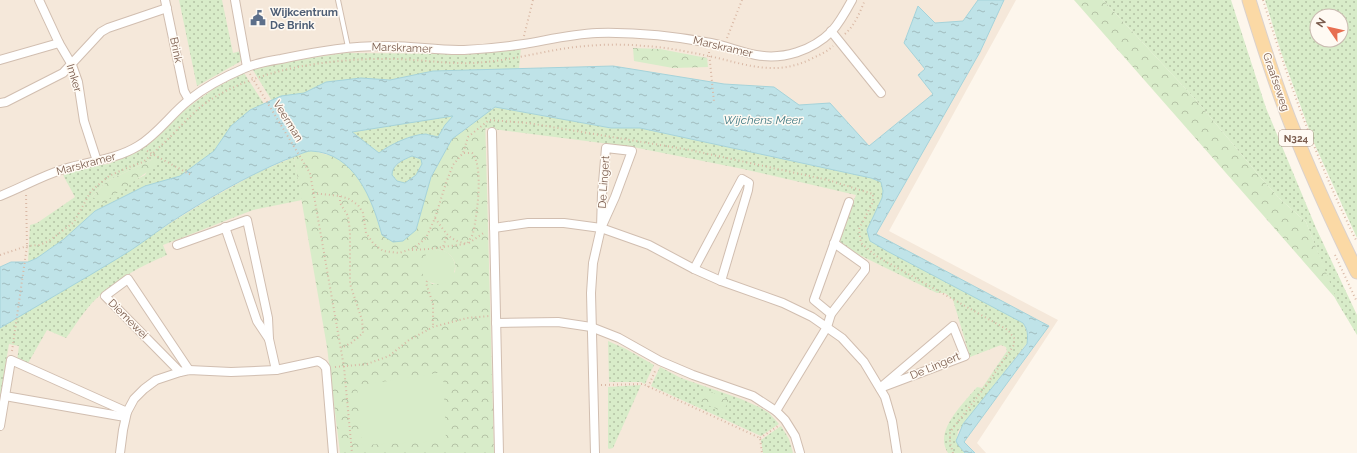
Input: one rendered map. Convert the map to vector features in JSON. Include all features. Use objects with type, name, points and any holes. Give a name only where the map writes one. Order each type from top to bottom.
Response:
[{"type":"main road","name":"Graafseweg","points":[[1249,0],[1274,80],[1290,123],[1314,182],[1357,272]]},
{"type":"street","name":"Imker","points":[[39,0],[59,43],[72,65],[78,82],[84,120],[97,161]]},
{"type":"street","points":[[235,0],[247,67]]},
{"type":"street","name":"Marskramer","points":[[0,196],[66,168],[117,156],[138,146],[152,136],[189,100],[208,87],[247,67],[306,53],[348,47],[389,46],[461,50],[522,44],[583,33],[610,33],[664,35],[723,46],[755,55],[774,57],[801,51],[815,44],[831,31],[842,17],[852,0]]},
{"type":"street","points":[[0,103],[6,102],[64,73],[101,32],[166,4]]},
{"type":"street","name":"Brink","points":[[166,4],[184,91],[189,100]]},
{"type":"street","points":[[831,31],[880,94]]},
{"type":"street","points":[[0,60],[59,43]]},
{"type":"street","points":[[492,132],[499,453]]},
{"type":"street","name":"De Lingert","points":[[594,453],[591,293],[593,263],[601,228],[606,148],[632,151],[615,197],[601,228]]},
{"type":"street","points":[[694,269],[742,179],[749,183],[748,190],[720,281]]},
{"type":"street","points":[[831,314],[814,300],[849,202]]},
{"type":"street","points":[[177,245],[247,220],[268,318],[269,339],[276,370]]},
{"type":"street","points":[[494,228],[528,223],[564,223],[601,228],[649,245],[720,281],[783,303],[812,317],[842,338],[864,362],[885,397],[892,421],[897,453]]},
{"type":"street","points":[[225,227],[257,321],[269,339]]},
{"type":"street","points":[[776,411],[826,327],[831,314],[865,270],[865,265],[834,243]]},
{"type":"street","name":"Diemewei","points":[[180,372],[105,296],[128,279],[189,370]]},
{"type":"street","points":[[496,320],[558,322],[591,326],[619,338],[660,361],[753,396],[776,411],[786,420],[795,436],[800,453]]},
{"type":"street","name":"De Lingert","points":[[953,326],[965,356],[880,388],[936,341],[953,326]]},
{"type":"street","points":[[0,426],[12,360],[126,415]]},
{"type":"street","points":[[120,453],[126,415],[134,399],[156,380],[189,370],[231,372],[276,370],[318,361],[326,368],[333,453]]},
{"type":"street","points":[[5,396],[126,415]]},
{"type":"lane","points":[[338,0],[348,47]]},
{"type":"path","points":[[522,44],[533,0]]},
{"type":"path","points":[[723,46],[742,0]]},
{"type":"path","points":[[839,40],[850,29],[866,0]]},
{"type":"path","name":"Graafseweg","points":[[1263,0],[1299,110],[1329,182],[1357,242]]},
{"type":"path","points":[[708,43],[714,102]]},
{"type":"path","points":[[0,255],[27,246],[39,245],[49,241],[63,231],[74,222],[92,191],[109,176],[128,166],[143,162],[187,118],[207,102],[248,80],[301,66],[339,60],[391,59],[471,63],[518,58],[587,46],[646,46],[710,56],[743,65]]},
{"type":"path","name":"Veerman","points":[[253,79],[310,173],[344,367],[352,453]]},
{"type":"path","points":[[314,193],[340,196],[349,199],[358,205],[363,213],[366,233],[373,243],[384,251],[399,252],[414,248],[426,238],[435,218],[453,165],[462,153],[468,137],[488,120],[528,123],[690,150],[828,180],[873,194],[873,202],[859,229],[861,243],[876,256],[1008,330],[1014,338],[1014,345],[1010,351],[985,387],[950,432],[950,443],[953,453]]},
{"type":"path","points":[[462,153],[472,153],[475,156],[478,170],[476,218],[472,234],[467,244]]},
{"type":"path","points":[[152,154],[191,175]]},
{"type":"path","points":[[12,360],[14,334],[27,253],[26,194],[23,186]]},
{"type":"path","points":[[340,196],[340,202],[348,216],[350,238],[350,284],[362,320],[362,333],[351,343],[341,348]]},
{"type":"path","points":[[435,218],[447,235],[453,240],[467,244]]},
{"type":"path","points":[[408,250],[443,249],[467,244],[494,228]]},
{"type":"path","points":[[443,249],[447,235]]},
{"type":"path","points":[[428,281],[426,283],[433,304],[433,327]]},
{"type":"path","points":[[344,367],[367,364],[389,356],[409,340],[433,327],[467,318],[496,320]]},
{"type":"path","points":[[648,387],[660,361]]},
{"type":"path","points":[[592,385],[643,384],[760,438]]},
{"type":"path","points":[[760,438],[786,420]]},
{"type":"path","points":[[760,438],[762,453]]},
{"type":"shaded area","points":[[0,0],[1016,0],[889,231],[1058,320],[977,443],[986,453],[0,453]]},
{"type":"green space","points":[[179,0],[222,0],[233,53],[241,51],[243,60],[197,86]]},
{"type":"green space","points":[[1074,0],[1103,0],[1196,100],[1280,199],[1306,222],[1337,300],[1269,222]]},
{"type":"green space","points":[[1103,0],[1231,0],[1266,108],[1316,228],[1357,315],[1357,335],[1336,300],[1306,222],[1280,199],[1196,100]]},
{"type":"green space","points":[[1265,0],[1357,0],[1357,238],[1314,143],[1281,52]]},
{"type":"green space","points":[[521,47],[519,69],[433,71],[390,80],[361,78],[326,82],[304,94],[281,96],[272,101],[253,70],[279,63],[344,53],[469,54]]},
{"type":"green space","points":[[633,48],[660,49],[707,58],[708,67],[673,68],[634,61]]},
{"type":"green space","points":[[244,73],[264,104],[250,110],[231,126],[214,151],[180,176],[145,186],[95,211],[64,239],[37,258],[28,262],[30,225],[37,223],[75,197],[63,175],[92,166],[109,164],[140,149],[156,137],[175,118],[215,88]],"holes":[[[153,159],[145,175],[135,180],[92,197],[107,181]]]},
{"type":"green space","points":[[495,107],[611,128],[640,128],[871,178],[881,182],[883,191],[882,198],[867,230],[976,297],[1023,323],[1026,330],[1027,343],[958,431],[958,443],[965,453],[948,453],[944,445],[944,436],[947,427],[958,409],[977,387],[982,388],[1007,351],[1006,347],[1001,345],[970,357],[953,300],[945,293],[937,293],[837,244],[856,195],[743,169],[633,147],[485,128],[485,114]]},
{"type":"green space","points":[[485,114],[494,453],[340,453],[327,347],[294,157],[305,152],[312,151],[336,158],[347,165],[363,186],[369,198],[382,235],[416,230],[431,177],[452,139]],"holes":[[[436,250],[441,250],[453,259],[455,263],[455,272],[438,284],[432,284],[424,276]]]},
{"type":"green space","points":[[454,115],[445,125],[438,137],[420,134],[395,143],[379,153],[352,132]]},
{"type":"green space","points":[[412,156],[421,159],[422,164],[416,175],[405,183],[397,181],[392,175],[394,168],[399,163]]},
{"type":"green space","points":[[294,157],[302,200],[253,210],[163,245],[167,255],[129,274],[112,285],[92,303],[66,338],[47,330],[27,365],[17,361],[19,346],[9,344],[0,398],[0,328],[121,256],[208,200],[257,173]]},
{"type":"green space","points":[[153,159],[160,163],[103,203],[92,197],[107,181]]},
{"type":"green space","points":[[435,250],[441,250],[445,251],[452,257],[455,267],[454,274],[448,281],[441,284],[435,284],[431,283],[424,277],[421,270],[421,264],[422,260],[428,253]]},
{"type":"green space","points":[[608,341],[626,349],[654,365],[645,384],[641,382],[609,382]]},
{"type":"green space","points":[[660,367],[681,378],[741,399],[759,407],[769,413],[779,424],[761,436],[651,386]]},
{"type":"green space","points":[[443,372],[446,441],[362,445],[357,386]]},
{"type":"green space","points":[[641,385],[613,448],[609,449],[608,387]]},
{"type":"green space","points":[[705,389],[729,400],[723,412],[699,401]]},
{"type":"green space","points":[[781,426],[789,439],[793,453],[763,453],[761,440]]},
{"type":"water","name":"Wijchens Meer","points":[[978,0],[1004,0],[980,52],[876,234],[1049,326],[964,442],[975,453],[965,453],[956,441],[963,424],[1027,344],[1027,330],[1023,323],[870,241],[867,230],[882,198],[883,191],[881,182],[871,178],[640,128],[611,128],[495,107],[452,139],[431,177],[416,230],[403,241],[393,242],[382,235],[367,193],[350,169],[339,160],[326,154],[308,151],[240,181],[168,224],[126,253],[0,328],[0,267],[11,262],[28,262],[37,258],[64,239],[95,211],[145,186],[180,176],[214,151],[231,126],[250,110],[281,96],[304,93],[326,82],[361,78],[390,80],[433,71],[613,66],[724,84],[774,87],[799,105],[830,103],[869,146],[933,94],[918,75],[925,69],[904,43],[918,6],[935,23],[963,21]],"holes":[[[453,116],[445,125],[438,137],[420,134],[395,143],[379,153],[352,132]],[[412,156],[421,159],[422,164],[416,175],[405,183],[397,181],[392,175],[392,171],[396,165]]]},
{"type":"place","name":"Wijkcentrum De Brink","points":[[258,18]]}]
